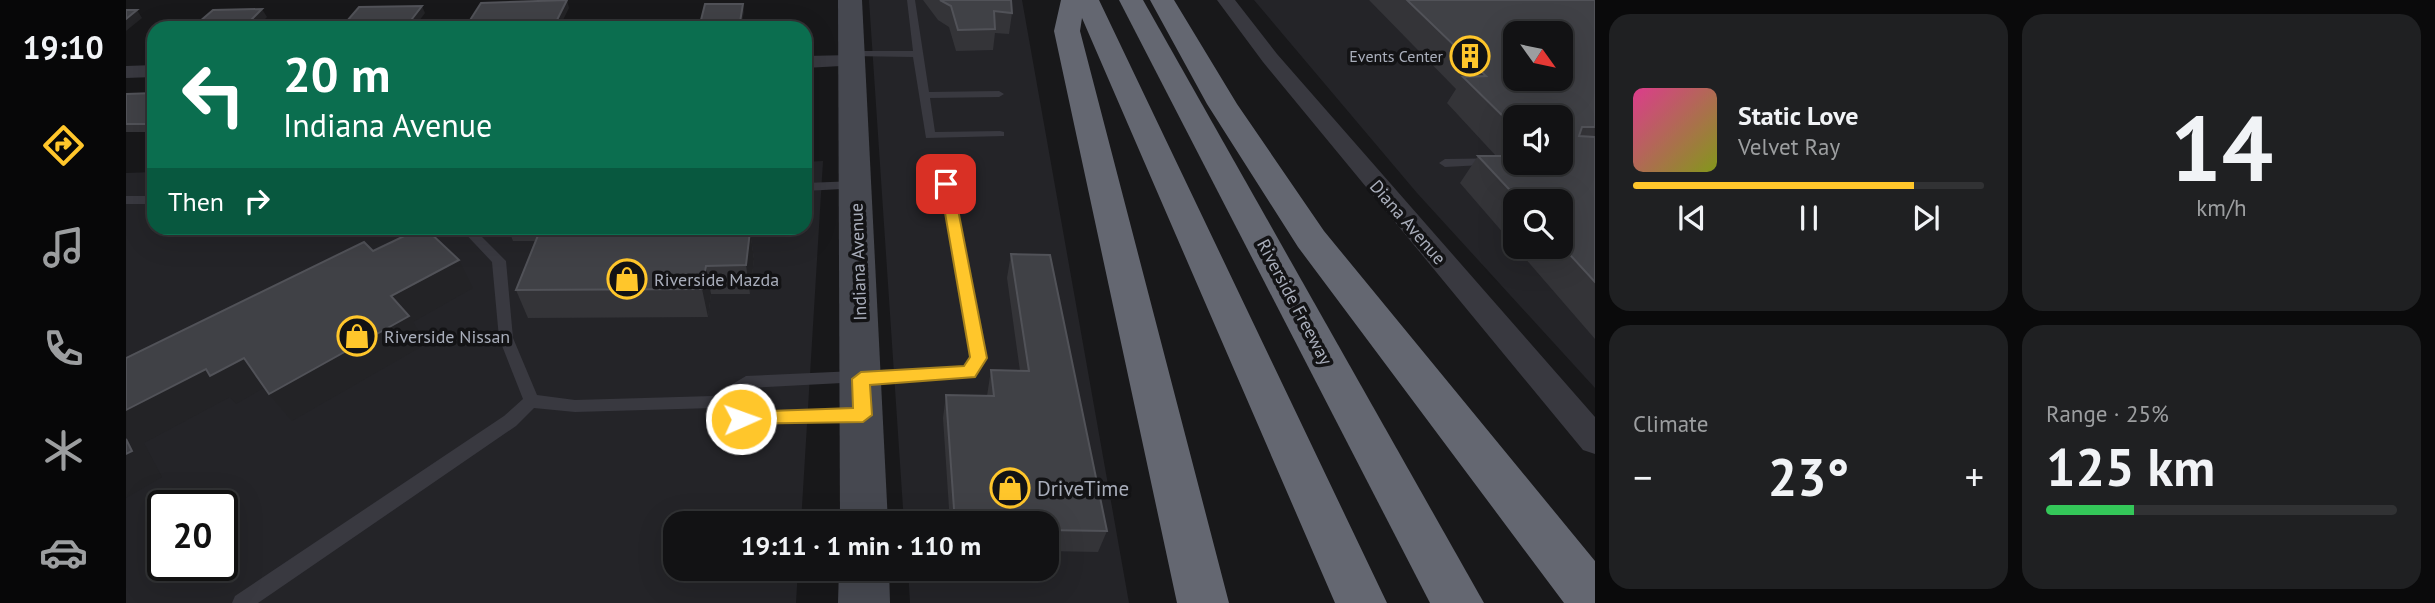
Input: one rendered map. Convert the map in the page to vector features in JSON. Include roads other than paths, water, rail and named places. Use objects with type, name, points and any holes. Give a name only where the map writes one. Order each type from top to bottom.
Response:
[{"type":"highway","points":[[1073,0],[1067,31],[1203,603]]},
{"type":"highway","points":[[1087,0],[1361,603]]},
{"type":"highway","name":"Riverside Freeway","points":[[1131,0],[1458,603]]},
{"type":"highway","points":[[1162,0],[1222,104],[1311,240],[1595,602]]},
{"type":"street","name":"Indiana Avenue","points":[[850,0],[856,185],[854,391],[863,511]]},
{"type":"street","name":"Diana Avenue","points":[[1226,0],[1270,58],[1595,440]]},
{"type":"street","points":[[812,61],[852,58]]},
{"type":"street","points":[[126,72],[147,71]]},
{"type":"street","points":[[864,581],[864,603]]},
{"type":"lane","points":[[911,0],[930,136],[1000,134]]},
{"type":"lane","points":[[852,58],[918,54]]},
{"type":"lane","points":[[924,95],[999,94]]},
{"type":"lane","points":[[1445,163],[1503,161]]},
{"type":"lane","points":[[716,402],[741,419],[854,391],[969,372],[979,358],[946,184]]},
{"type":"lane","points":[[812,187],[856,185]]},
{"type":"lane","points":[[126,200],[147,200]]},
{"type":"lane","points":[[473,235],[499,261],[506,338],[531,401]]},
{"type":"lane","points":[[531,401],[575,406],[716,402],[746,382],[854,391]]},
{"type":"lane","points":[[242,603],[510,421],[531,401]]},
{"type":"place","name":"Events Center","points":[[1470,56]]},
{"type":"place","name":"Riverside Mazda","points":[[627,279]]},
{"type":"place","name":"Riverside Nissan","points":[[357,336]]},
{"type":"place","name":"DriveTime","points":[[1010,488]]}]
